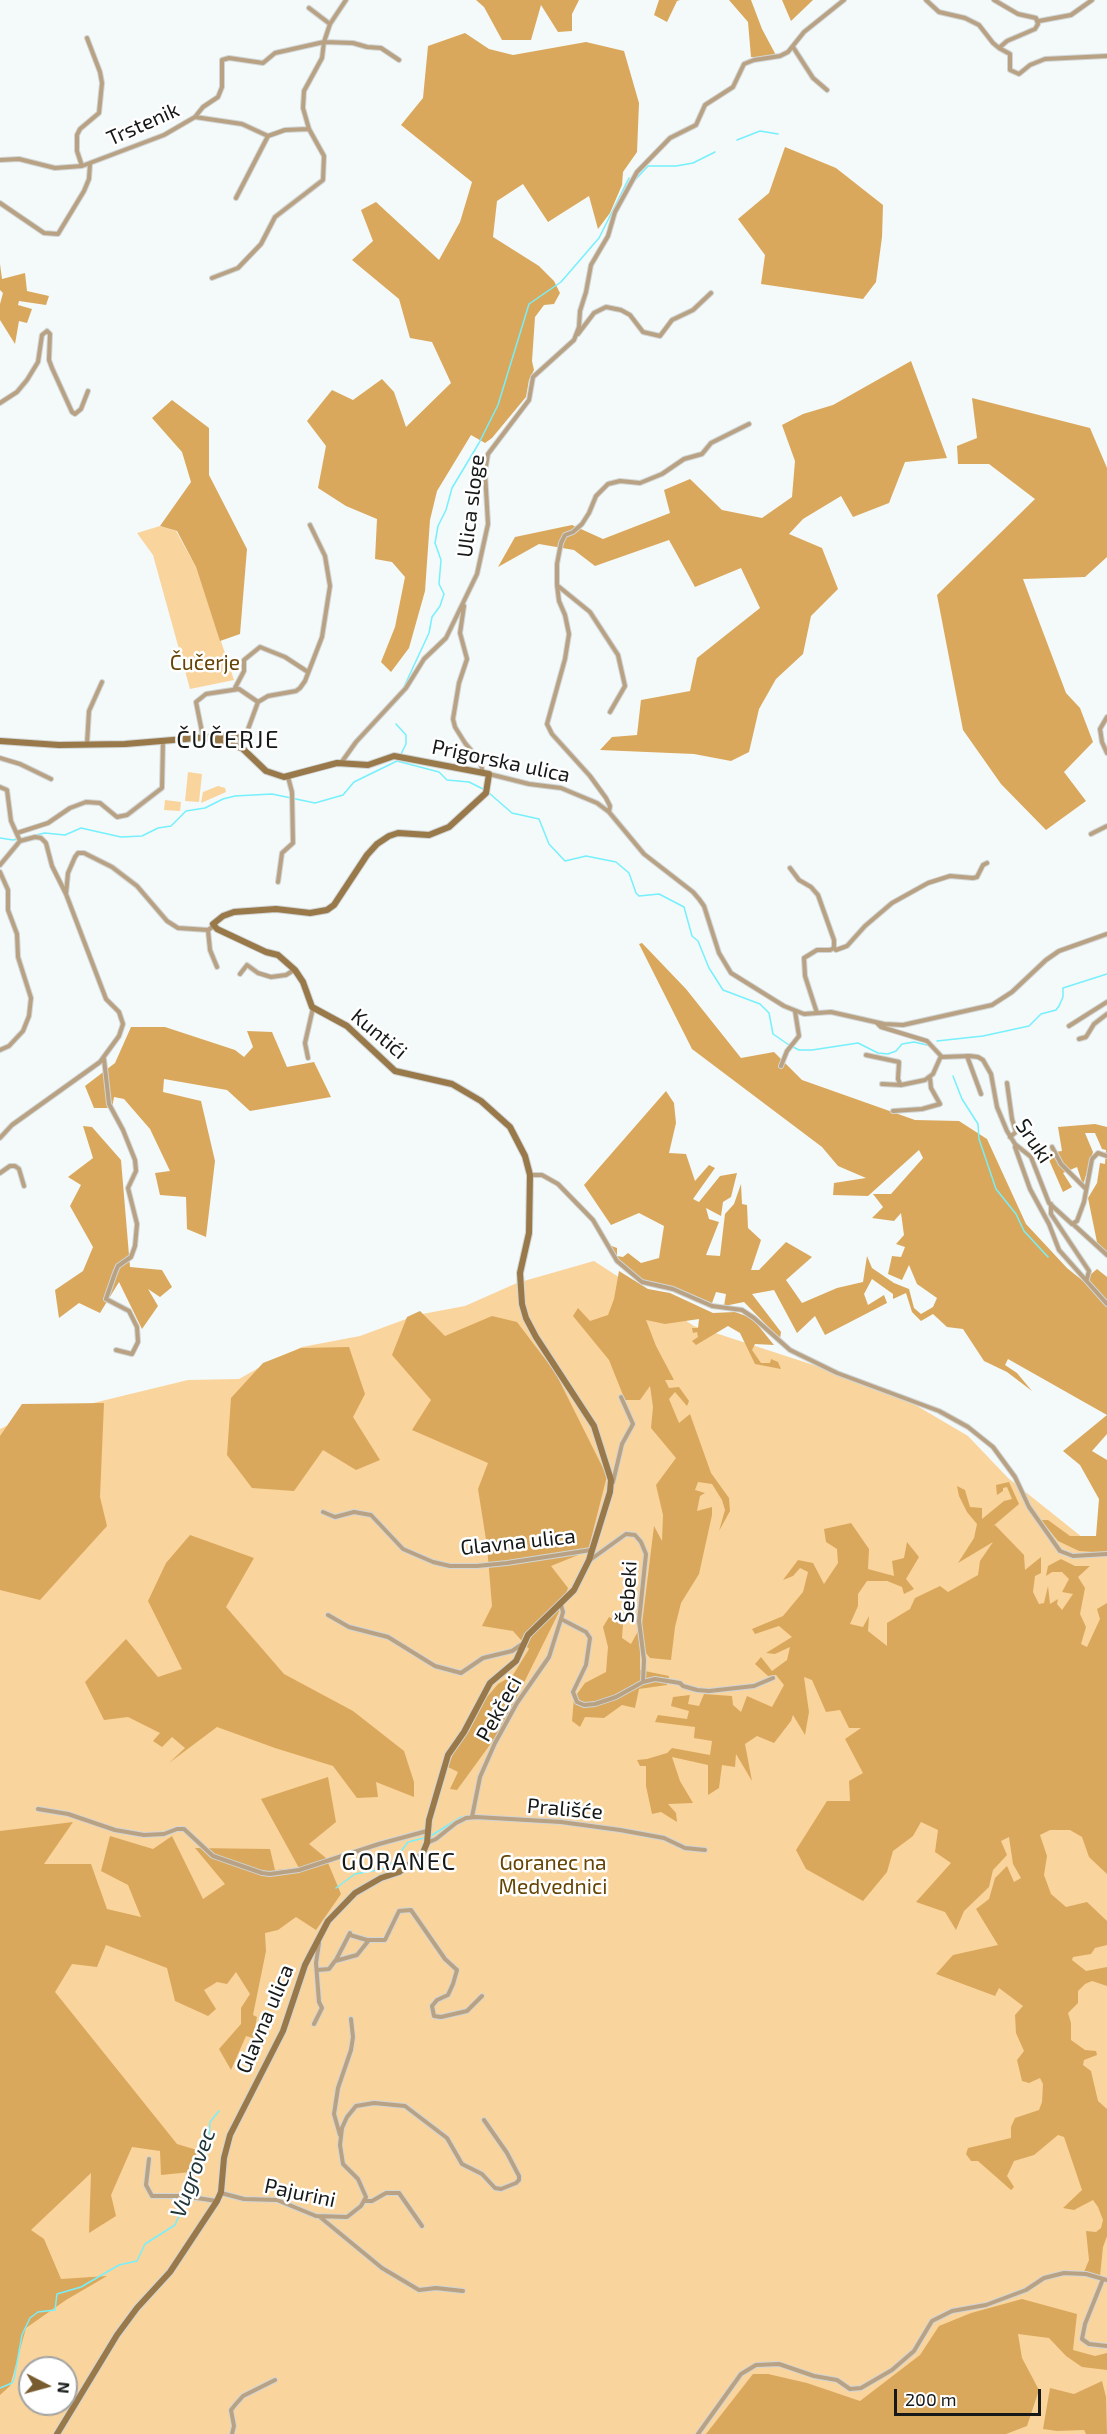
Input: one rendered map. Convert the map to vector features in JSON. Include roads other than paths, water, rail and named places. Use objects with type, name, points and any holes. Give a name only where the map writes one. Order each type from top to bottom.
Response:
[{"type":"street","points":[[212,278],[238,268],[261,244],[275,217],[323,180],[324,156],[309,129],[303,108],[304,92],[321,58],[330,24],[346,0]]},
{"type":"street","points":[[577,334],[591,265],[608,236],[615,212],[638,172],[669,138],[696,124],[705,105],[733,87],[744,64],[780,56],[793,47],[804,32],[844,0]]},
{"type":"street","points":[[926,0],[939,12],[965,18],[979,25],[993,43],[1010,54],[1010,70],[1019,74],[1030,65],[1045,59],[1107,56]]},
{"type":"street","points":[[994,0],[1018,14],[1039,21],[1071,15],[1092,0]]},
{"type":"street","points":[[309,8],[330,24]]},
{"type":"street","points":[[999,48],[1007,41],[1035,29],[1039,21]]},
{"type":"street","points":[[82,166],[77,151],[77,135],[80,129],[99,113],[102,84],[100,72],[87,38]]},
{"type":"street","name":"Trstenik","points":[[0,160],[19,159],[55,168],[82,166],[164,135],[195,117],[202,107],[221,93],[221,66],[225,58],[263,63],[275,54],[324,42],[353,43],[381,48],[399,60]]},
{"type":"street","points":[[793,47],[813,78],[827,90]]},
{"type":"street","points":[[195,117],[242,124],[268,136]]},
{"type":"street","points":[[236,198],[268,136],[285,130],[299,132],[309,129]]},
{"type":"street","points":[[0,203],[44,232],[58,234],[84,191],[89,178],[90,164]]},
{"type":"street","name":"Ulica sloge","points":[[341,763],[356,742],[406,688],[424,659],[447,638],[477,574],[488,524],[485,472],[488,453],[529,400],[533,377],[574,340],[594,313],[606,307],[621,310],[630,315],[639,328],[648,335],[660,336],[672,320],[693,309],[711,293]]},
{"type":"street","points":[[0,403],[16,392],[27,380],[38,362],[42,335],[47,331],[50,334],[49,360],[72,412],[77,413],[81,409],[88,391]]},
{"type":"street","points":[[609,812],[610,806],[601,791],[552,734],[547,724],[565,658],[569,634],[559,601],[557,585],[557,564],[561,543],[566,535],[582,524],[590,513],[596,496],[608,484],[620,481],[640,483],[651,479],[684,459],[702,453],[711,443],[749,424]]},
{"type":"street","points":[[242,748],[242,738],[247,732],[258,702],[268,696],[296,691],[305,681],[325,627],[330,586],[325,556],[310,525]]},
{"type":"street","points":[[557,585],[590,612],[618,656],[625,686],[610,712]]},
{"type":"street","points":[[217,967],[210,950],[211,928],[216,921],[234,912],[276,909],[310,913],[327,910],[334,905],[367,855],[389,836],[406,832],[429,835],[449,827],[487,791],[486,773],[480,761],[465,744],[453,719],[459,683],[467,659],[460,633],[464,600]]},
{"type":"street","points":[[235,688],[244,671],[244,660],[260,647],[285,657],[308,672]]},
{"type":"street","points":[[87,744],[89,711],[102,682]]},
{"type":"street","points":[[205,738],[196,702],[206,693],[235,688],[243,690],[258,702]]},
{"type":"street","points":[[1107,717],[1100,729],[1107,753]]},
{"type":"street","points":[[0,741],[87,744],[205,738],[224,734],[242,738]]},
{"type":"street","points":[[205,738],[242,748],[266,771],[288,777],[292,798],[293,843],[282,853],[278,882]]},
{"type":"street","points":[[0,865],[19,838],[70,808],[86,802],[100,803],[117,817],[127,815],[162,788],[163,741]]},
{"type":"street","name":"Prigorska ulica","points":[[288,777],[341,763],[368,765],[400,756],[568,790],[597,803],[609,812],[635,846],[699,899],[704,906],[719,952],[731,973],[759,992],[804,1014],[843,1013],[877,1022],[903,1025],[992,1005],[1012,992],[1059,951],[1107,934]]},
{"type":"street","points":[[0,758],[20,764],[51,779]]},
{"type":"street","points":[[0,787],[7,790],[11,821],[19,838]]},
{"type":"street","points":[[1091,834],[1107,826]]},
{"type":"street","points":[[0,1138],[12,1125],[104,1058],[119,1036],[123,1024],[119,1012],[106,999],[66,894],[52,866],[44,840],[35,837],[19,838]]},
{"type":"street","points":[[66,894],[68,873],[75,857],[84,853],[112,867],[137,886],[174,926],[182,930],[211,928],[278,955],[295,970],[303,982],[313,1008],[305,1043],[308,1058]]},
{"type":"street","points":[[817,1013],[805,976],[804,958],[817,950],[834,948],[836,950],[847,946],[887,907],[928,883],[950,876],[977,877],[987,862]]},
{"type":"street","points":[[790,868],[799,880],[811,887],[818,895],[834,948]]},
{"type":"street","points":[[0,873],[8,890],[8,910],[17,934],[18,957],[31,998],[29,1016],[23,1031],[9,1046],[0,1050]]},
{"type":"street","points":[[240,974],[247,965],[258,973],[271,977],[286,975],[295,970]]},
{"type":"street","points":[[1069,1026],[1107,1002]]},
{"type":"street","name":"Kuntići","points":[[313,1008],[347,1026],[395,1071],[414,1077],[445,1081],[481,1101],[510,1127],[525,1156],[530,1175],[529,1233],[520,1273],[522,1304],[536,1337],[594,1426],[604,1454],[610,1485]]},
{"type":"street","points":[[781,1066],[787,1051],[799,1036],[795,1011]]},
{"type":"street","points":[[1079,1039],[1086,1037],[1094,1024],[1107,1014]]},
{"type":"street","points":[[877,1022],[881,1027],[927,1041],[941,1056],[948,1058],[967,1056],[981,1094]]},
{"type":"street","points":[[866,1054],[899,1062],[898,1079],[901,1085]]},
{"type":"street","points":[[892,1111],[922,1109],[940,1104],[931,1088],[930,1078],[941,1056]]},
{"type":"street","name":"Sruki","points":[[967,1056],[978,1057],[989,1068],[997,1107],[1010,1137],[1031,1158],[1051,1204],[1107,1255]]},
{"type":"street","points":[[104,1058],[109,1104],[123,1130],[135,1160],[136,1171],[128,1188],[136,1224],[135,1246],[131,1257],[118,1266],[106,1299],[129,1311],[137,1327],[138,1342],[132,1354],[116,1350]]},
{"type":"street","points":[[882,1084],[901,1085],[930,1078]]},
{"type":"street","points":[[1007,1083],[1016,1132],[1010,1137]]},
{"type":"street","points":[[1015,1144],[1030,1189],[1049,1224],[1059,1250],[1107,1304]]},
{"type":"street","points":[[1052,1147],[1061,1164],[1086,1188]]},
{"type":"street","points":[[1074,1225],[1082,1208],[1092,1159],[1098,1153],[1107,1156]]},
{"type":"street","points":[[0,1173],[10,1166],[19,1168],[24,1186]]},
{"type":"street","points":[[530,1175],[542,1176],[558,1184],[593,1220],[617,1261],[642,1281],[673,1289],[712,1306],[742,1310],[754,1317],[790,1350],[837,1373],[939,1411],[968,1427],[993,1447],[1015,1477],[1029,1507],[1060,1551],[1074,1556],[1107,1554]]},
{"type":"street","points":[[1051,1204],[1051,1214],[1089,1271],[1087,1279]]},
{"type":"street","name":"Kuntići","points":[[589,1560],[622,1444],[633,1424],[621,1397]]},
{"type":"street","name":"Glavna ulica","points":[[323,1512],[335,1517],[354,1512],[371,1515],[403,1549],[433,1562],[450,1566],[507,1563],[592,1550]]},
{"type":"street","name":"Šebeki","points":[[589,1560],[626,1534],[635,1535],[641,1542],[646,1554],[639,1621],[644,1660],[643,1682]]},
{"type":"street","name":"Glavna ulica","points":[[57,2434],[117,2335],[137,2308],[170,2272],[218,2201],[224,2157],[230,2135],[283,2031],[305,1965],[328,1921],[355,1893],[412,1864],[422,1855],[448,1755],[464,1732],[490,1683],[516,1661],[528,1635],[574,1590],[589,1560]]},
{"type":"street","name":"Pekčeci","points":[[471,1817],[480,1777],[508,1718],[549,1657],[563,1612],[561,1605]]},
{"type":"street","name":"Glavna ulica","points":[[328,1614],[349,1627],[388,1637],[435,1666],[455,1672],[467,1671],[483,1658],[512,1651],[524,1644]]},
{"type":"street","points":[[561,1619],[586,1632],[590,1638],[586,1665],[573,1692],[577,1702],[584,1705],[616,1697],[643,1682],[655,1679],[710,1691],[754,1686],[773,1678]]},
{"type":"street","points":[[38,1809],[68,1814],[115,1830],[144,1835],[165,1834],[184,1829],[213,1856],[270,1874],[299,1870],[379,1844],[436,1839],[456,1823],[471,1817]]},
{"type":"street","name":"Prališće","points":[[471,1817],[583,1824],[651,1835],[664,1838],[685,1848],[705,1850]]},
{"type":"street","points":[[317,1970],[329,1969],[350,1934],[370,1940],[385,1940],[399,1911],[411,1910],[445,1959],[457,1970],[452,1989],[448,1995],[433,2004],[432,2014],[436,2018],[467,2011],[482,1996]]},
{"type":"street","points":[[314,2024],[322,2008],[319,2002],[317,1970],[319,1939]]},
{"type":"street","points":[[335,1961],[357,1955],[370,1940]]},
{"type":"street","name":"Pajurini","points":[[221,2192],[244,2199],[277,2199],[320,2216],[346,2217],[366,2200],[358,2179],[343,2164],[340,2135],[334,2114],[338,2088],[351,2050],[353,2037],[351,2019]]},
{"type":"street","points":[[340,2135],[347,2117],[356,2106],[374,2103],[405,2106],[447,2138],[462,2164],[482,2174],[495,2188],[501,2189],[516,2183],[519,2176],[507,2153],[484,2120]]},
{"type":"street","points":[[149,2159],[146,2185],[152,2196],[183,2196],[218,2201]]},
{"type":"street","points":[[366,2200],[372,2201],[386,2193],[399,2193],[422,2226]]},
{"type":"street","points":[[320,2216],[382,2268],[419,2290],[436,2288],[463,2292]]},
{"type":"street","points":[[698,2434],[741,2374],[756,2365],[778,2364],[814,2376],[837,2380],[850,2389],[861,2388],[892,2370],[914,2351],[932,2321],[952,2311],[986,2305],[1026,2290],[1044,2278],[1064,2273],[1086,2274],[1105,2279],[1085,2324],[1082,2339],[1089,2344],[1107,2346]]},
{"type":"street","points":[[232,2434],[234,2426],[231,2410],[243,2396],[275,2380]]},
{"type":"waterway","points":[[737,140],[760,131],[778,134]]},
{"type":"waterway","points":[[635,180],[648,166],[676,166],[693,163],[715,152]]},
{"type":"waterway","points":[[403,689],[429,633],[432,617],[440,606],[444,594],[439,584],[441,560],[435,543],[438,526],[446,510],[452,488],[479,443],[498,405],[529,304],[561,282],[599,238],[629,178]]},
{"type":"waterway","points":[[396,724],[406,735],[406,744],[401,754]]},
{"type":"waterway","name":"Čučerje","points":[[0,838],[13,840],[45,833],[65,835],[81,828],[121,837],[142,836],[158,828],[171,826],[186,811],[205,808],[235,796],[272,794],[315,803],[343,795],[354,782],[397,761],[439,772],[447,780],[469,782],[485,790]]},
{"type":"waterway","name":"Čučerje","points":[[489,793],[512,813],[539,819],[549,844],[565,861],[586,856],[616,862],[629,873],[639,896],[659,894],[684,907],[692,936],[698,941],[709,968],[723,990],[760,1004],[769,1013],[773,1034],[789,1045]]},
{"type":"waterway","name":"Čučerje","points":[[937,1041],[983,1036],[1029,1026],[1041,1014],[1056,1010],[1063,997],[1063,988],[1107,974]]},
{"type":"waterway","name":"Čučerje","points":[[793,1047],[799,1050],[812,1050],[858,1043],[878,1053],[888,1054],[896,1051],[902,1044],[914,1042],[927,1045]]},
{"type":"waterway","points":[[953,1076],[962,1099],[978,1124],[979,1139],[996,1189],[1016,1214],[1024,1231],[1048,1257]]},
{"type":"waterway","points":[[429,1837],[461,1817]]},
{"type":"waterway","points":[[336,1888],[355,1874],[383,1869],[392,1863],[408,1842],[424,1838]]},
{"type":"waterway","name":"Vugrovec","points":[[188,2194],[190,2175],[199,2162],[209,2139],[210,2122],[219,2111]]},
{"type":"waterway","name":"Vugrovec","points":[[0,2388],[12,2383],[14,2379],[22,2335],[30,2318],[38,2312],[55,2310],[57,2294],[81,2287],[119,2265],[137,2261],[145,2244],[175,2225],[186,2199]]},
{"type":"district","name":"ČUČERJE","points":[[228,740]]},
{"type":"district","name":"GORANEC","points":[[399,1862]]},
{"type":"park label","name":"Goranec na Medvednici","points":[[553,1875]]}]
